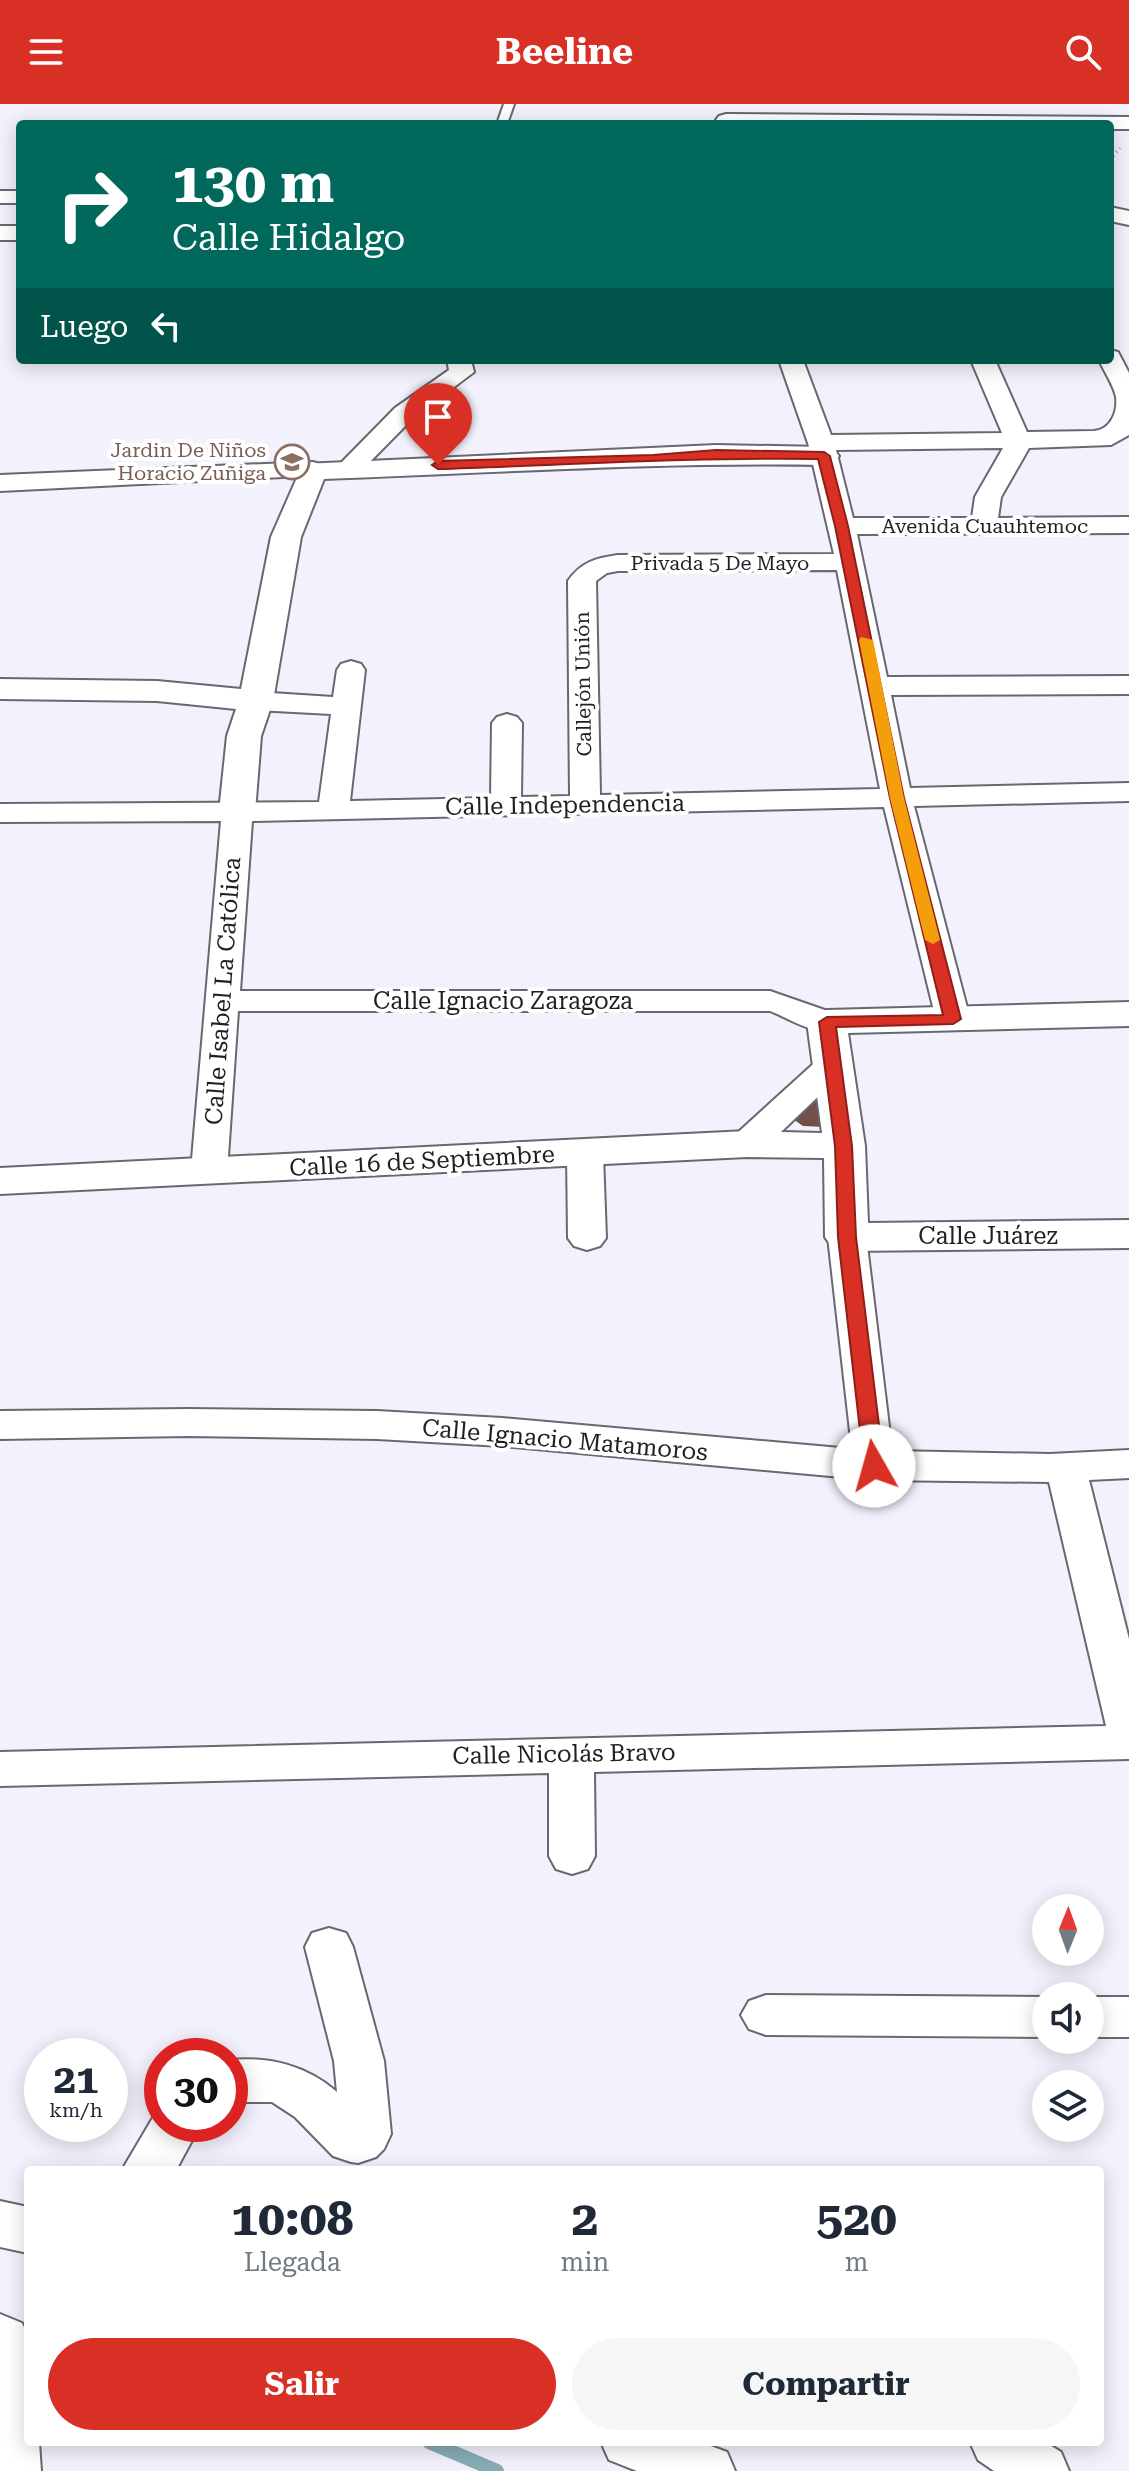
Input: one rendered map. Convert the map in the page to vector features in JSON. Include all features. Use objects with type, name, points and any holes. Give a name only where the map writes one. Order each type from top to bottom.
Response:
[{"type":"street","points":[[726,116],[956,120]]},
{"type":"street","points":[[350,468],[404,413],[467,364]]},
{"type":"street","points":[[792,364],[822,450],[842,526],[897,798],[953,1019]]},
{"type":"street","points":[[985,364],[1019,442]]},
{"type":"street","points":[[0,483],[653,459],[1106,438],[1122,428],[1128,392],[1114,364]]},
{"type":"street","points":[[984,525],[988,497],[1019,442]]},
{"type":"street","points":[[237,812],[244,736],[256,701],[286,537],[313,470]]},
{"type":"street","name":"Avenida Cuauhtemoc","points":[[842,526],[1129,525]]},
{"type":"street","name":"Privada 5 De Mayo","points":[[593,569],[618,563],[849,562]]},
{"type":"street","name":"Callejón Unión","points":[[585,804],[582,581],[593,569]]},
{"type":"street","points":[[333,811],[351,670]]},
{"type":"street","points":[[876,686],[1129,685]]},
{"type":"street","points":[[0,689],[157,691],[345,706]]},
{"type":"street","points":[[506,807],[507,723]]},
{"type":"street","name":"Calle Independencia","points":[[0,813],[333,811],[1129,792]]},
{"type":"street","name":"Calle Isabel La Católica","points":[[209,1171],[237,812]]},
{"type":"street","name":"Calle Ignacio Zaragoza","points":[[223,1001],[782,1002],[808,1018],[827,1022]]},
{"type":"street","points":[[874,1466],[847,1237],[844,1146],[827,1022],[1129,1014]]},
{"type":"street","points":[[747,1144],[833,1064]]},
{"type":"street","name":"Calle 16 de Septiembre","points":[[0,1181],[747,1144],[844,1146]]},
{"type":"street","points":[[585,1154],[587,1238]]},
{"type":"street","name":"Calle Juárez","points":[[847,1237],[1129,1234]]},
{"type":"street","name":"Calle Ignacio Matamoros","points":[[0,1425],[170,1422],[391,1426],[500,1432],[874,1466],[1066,1468],[1129,1464]]},
{"type":"street","points":[[1066,1468],[1129,1729]]},
{"type":"street","name":"Calle Nicolás Bravo","points":[[0,1769],[1129,1742]]},
{"type":"street","points":[[571,1754],[572,1856]]},
{"type":"street","points":[[248,2080],[264,2080],[312,2098],[351,2140],[358,2141],[366,2134],[359,2061],[329,1947]]},
{"type":"street","points":[[766,2015],[1032,2017]]},
{"type":"street","points":[[1104,2017],[1129,2017]]},
{"type":"street","points":[[150,2166],[165,2142]]},
{"type":"street","points":[[0,2224],[24,2229]]},
{"type":"street","points":[[1,2355],[9,2471]]},
{"type":"street","points":[[640,2446],[707,2471]]},
{"type":"street","points":[[1004,2446],[1041,2471]]},
{"type":"building","points":[[813,1101],[820,1103],[824,1127],[803,1126],[793,1119]]},
{"type":"waterway","points":[[438,2446],[497,2471]]},
{"type":"slow traffic","points":[[866,640],[897,798],[933,940]]},
{"type":"place","name":"Jardin De Niños Horacio Zuñiga","points":[[292,462]]},
{"type":"route","points":[[438,465],[653,459],[716,454],[824,456],[842,526],[897,798],[953,1019],[827,1022],[844,1146],[847,1237],[874,1466]]}]
